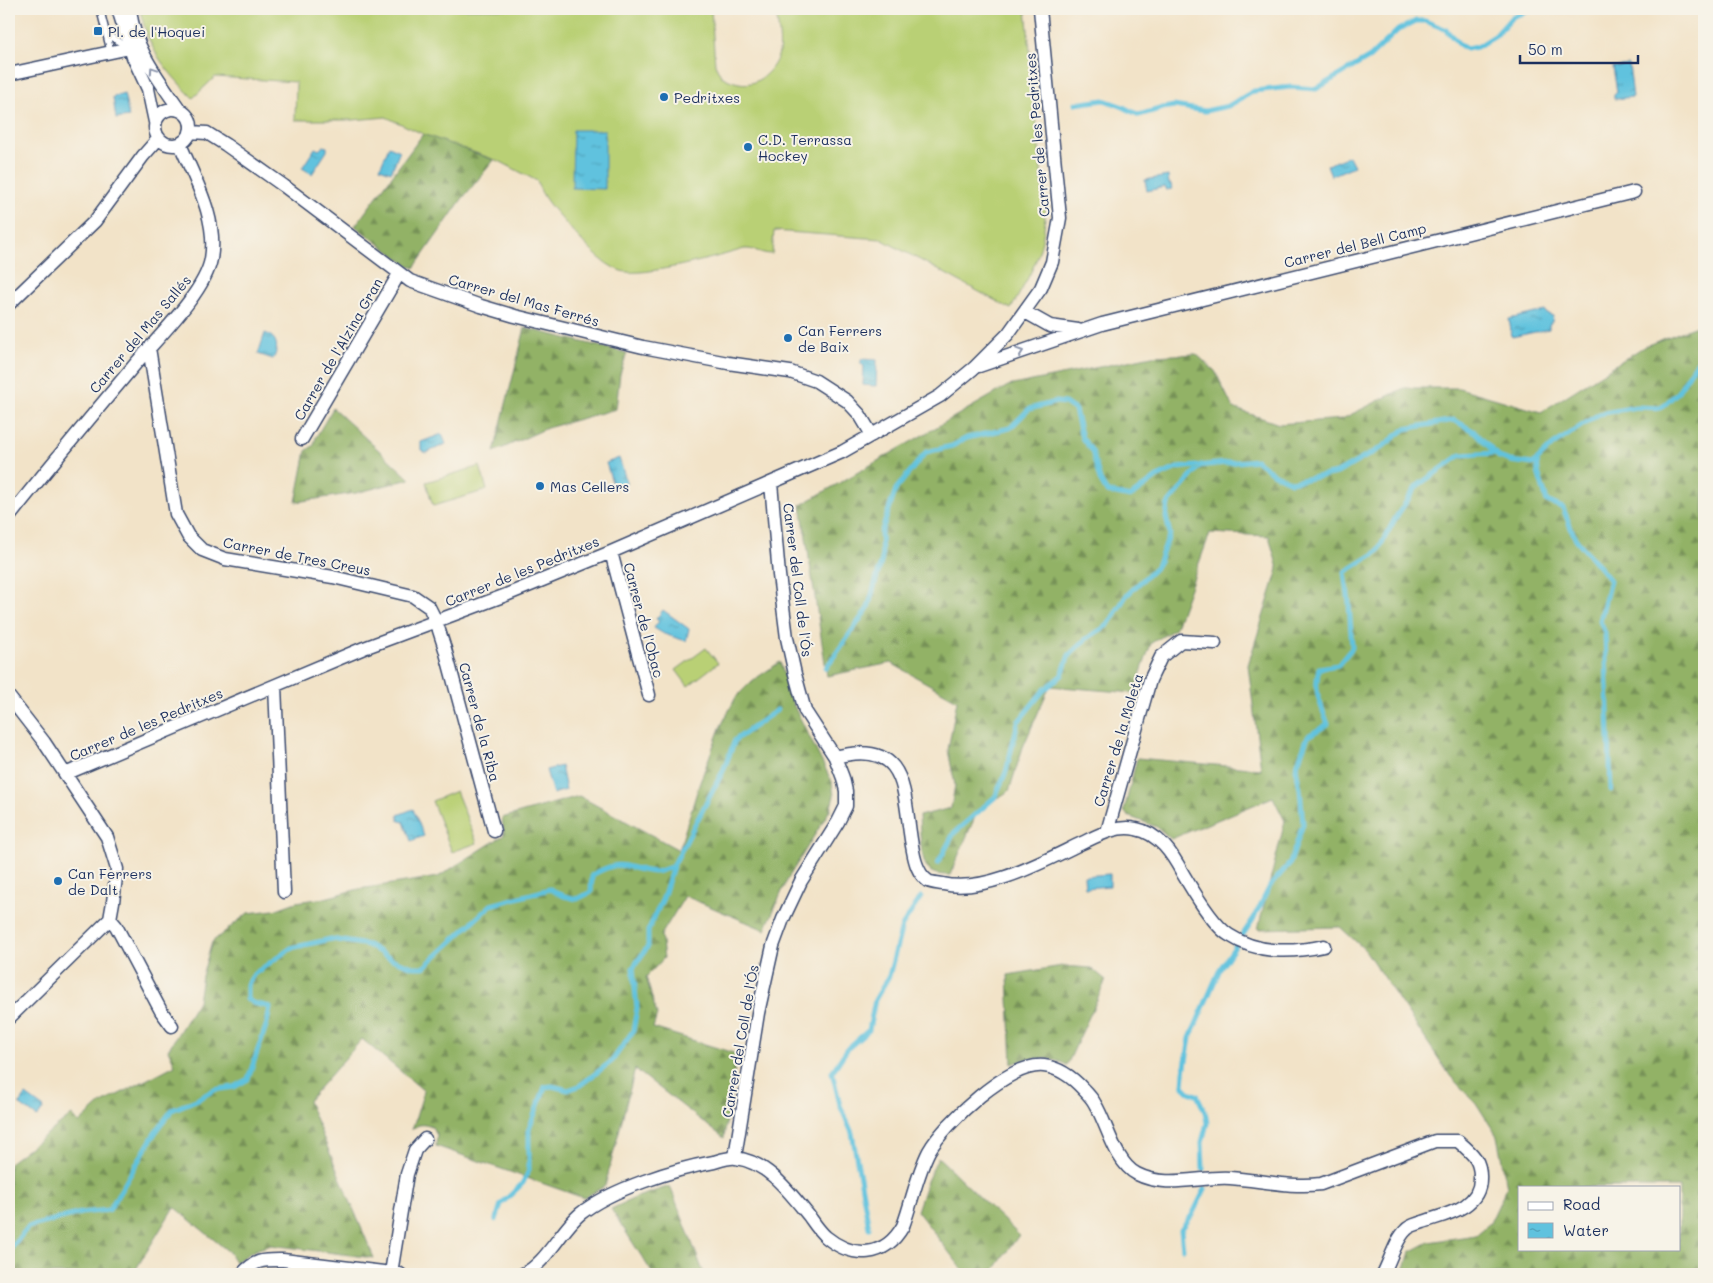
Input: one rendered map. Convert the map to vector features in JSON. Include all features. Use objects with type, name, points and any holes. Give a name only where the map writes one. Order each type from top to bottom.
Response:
[{"type":"street","points":[[118,9],[134,47],[148,89],[155,122]]},
{"type":"street","points":[[130,9],[134,47],[180,110],[189,119],[191,125],[186,140],[180,144],[166,144],[158,138],[154,128],[155,122],[160,113],[166,110],[174,108],[180,110]]},
{"type":"street","name":"Carrer de les Pedritxes","points":[[65,774],[364,648],[611,552],[771,483],[842,452],[940,396],[974,368],[1008,334],[1041,288],[1052,262],[1060,218],[1040,9]]},
{"type":"street","points":[[9,74],[134,47]]},
{"type":"street","name":"Carrer del Mas Ferrés","points":[[190,132],[207,133],[226,145],[284,186],[410,281],[481,306],[652,349],[790,372],[816,382],[847,401],[860,415],[872,435]]},
{"type":"street","points":[[9,304],[95,221],[142,156],[158,138]]},
{"type":"street","name":"Carrer del Mas Sallés","points":[[9,518],[48,468],[173,322],[204,280],[211,260],[213,237],[207,208],[180,144]]},
{"type":"street","name":"Carrer del Bell Camp","points":[[1083,330],[1634,192]]},
{"type":"street","name":"Carrer de l'Alzina Gran","points":[[302,439],[399,274]]},
{"type":"street","points":[[1025,312],[1050,326],[1083,330]]},
{"type":"street","name":"Carrer de les Pedritxes","points":[[974,368],[1083,330]]},
{"type":"street","name":"Carrer de Tres Creus","points":[[149,348],[176,514],[188,536],[202,550],[224,559],[333,577],[412,596],[429,607],[436,621]]},
{"type":"street","name":"Carrer del Coll de l'Ós","points":[[735,1157],[745,1101],[750,1056],[773,946],[782,919],[801,881],[846,806],[846,791],[835,757],[805,711],[795,674],[784,610],[771,483]]},
{"type":"street","name":"Carrer de l'Obac","points":[[611,552],[648,695]]},
{"type":"street","name":"Carrer de la Riba","points":[[436,621],[494,831]]},
{"type":"street","name":"Carrer de la Moleta","points":[[1107,832],[1150,680],[1161,657],[1181,641],[1214,643]]},
{"type":"street","points":[[275,686],[284,892]]},
{"type":"street","points":[[9,697],[44,742],[107,838],[117,869],[110,919],[9,1018]]},
{"type":"street","points":[[835,757],[851,753],[870,753],[886,758],[896,770],[903,784],[906,796],[910,837],[916,867],[928,881],[955,887],[983,884],[1030,868],[1117,828],[1136,829],[1151,835],[1174,857],[1192,890],[1227,934],[1247,944],[1268,950],[1288,952],[1324,946]]},
{"type":"street","points":[[110,919],[116,926],[161,1010],[172,1026]]},
{"type":"street","points":[[522,1274],[528,1272],[546,1255],[580,1214],[612,1195],[687,1167],[735,1157],[755,1163],[772,1176],[797,1201],[824,1235],[832,1241],[848,1249],[863,1252],[881,1249],[897,1236],[903,1226],[929,1152],[938,1138],[954,1120],[1000,1081],[1024,1069],[1044,1066],[1064,1073],[1082,1088],[1095,1103],[1120,1156],[1135,1174],[1147,1178],[1181,1181],[1228,1177],[1307,1186],[1321,1184],[1436,1141],[1458,1141],[1470,1151],[1479,1163],[1480,1188],[1473,1200],[1464,1206],[1407,1228],[1383,1274]]},
{"type":"street","points":[[242,1274],[251,1264],[265,1260],[274,1260],[396,1274],[407,1174],[415,1150],[425,1139]]},
{"type":"lane","points":[[100,9],[111,52]]},
{"type":"lane","points":[[108,35],[134,47]]},
{"type":"green space","name":"C.D. Terrassa Hockey","points":[[140,9],[711,9],[715,64],[721,76],[728,80],[747,84],[764,76],[778,57],[780,42],[776,9],[1026,9],[1045,211],[1039,251],[1030,274],[1011,309],[881,239],[774,231],[772,254],[744,249],[663,269],[646,272],[621,271],[599,258],[580,239],[550,205],[542,194],[537,181],[501,162],[423,134],[386,117],[353,120],[295,120],[296,82],[215,77],[193,98],[166,68],[153,48],[143,23]]},
{"type":"green space","points":[[423,134],[494,160],[462,199],[414,268],[355,226]]},
{"type":"green space","points":[[1704,323],[1704,1274],[1403,1274],[1410,1252],[1429,1242],[1476,1235],[1490,1223],[1507,1187],[1497,1136],[1476,1103],[1451,1077],[1365,950],[1340,927],[1258,929],[1285,821],[1273,797],[1171,839],[1157,827],[1128,816],[1124,811],[1137,758],[1261,769],[1248,665],[1278,569],[1269,536],[1210,533],[1175,629],[1151,643],[1134,693],[1049,686],[1023,747],[1009,791],[978,810],[950,875],[935,873],[927,867],[921,845],[919,816],[951,808],[955,785],[948,750],[957,700],[891,663],[827,676],[801,505],[1008,386],[1152,356],[1196,354],[1215,371],[1233,408],[1279,424],[1342,419],[1404,388],[1459,388],[1541,412],[1645,346]]},
{"type":"green space","points":[[525,328],[627,353],[620,374],[616,409],[547,428],[494,452]]},
{"type":"green space","points":[[333,408],[410,479],[356,493],[296,502],[306,451],[314,445],[316,437]]},
{"type":"green space","points":[[480,466],[487,490],[433,506],[426,482]]},
{"type":"green space","points":[[706,648],[718,663],[688,686],[676,670]]},
{"type":"green space","points":[[780,662],[793,704],[832,782],[834,796],[830,810],[787,880],[765,930],[685,896],[661,935],[664,958],[646,977],[657,1015],[653,1028],[737,1054],[724,1138],[635,1069],[605,1186],[584,1198],[436,1146],[437,1135],[432,1127],[421,1125],[412,1130],[424,1091],[362,1039],[308,1101],[374,1258],[271,1245],[255,1250],[235,1262],[229,1252],[174,1207],[133,1274],[9,1274],[9,1163],[72,1115],[79,1123],[100,1104],[175,1065],[168,1050],[198,1001],[202,976],[212,942],[248,913],[274,910],[296,902],[325,898],[359,889],[438,877],[504,835],[502,818],[579,796],[679,850],[699,785],[720,728],[736,697],[752,681]]},
{"type":"green space","points":[[456,791],[477,843],[452,852],[432,801]]},
{"type":"green space","points":[[1062,966],[1091,968],[1106,980],[1067,1065],[1040,1058],[1012,1064],[1008,975]]},
{"type":"green space","points":[[938,1157],[1019,1235],[991,1274],[966,1274],[917,1211],[927,1181]]},
{"type":"green space","points":[[670,1186],[704,1274],[653,1274],[611,1209],[637,1197]]},
{"type":"water","points":[[1629,65],[1633,97],[1614,99],[1614,95],[1617,92],[1613,67]]},
{"type":"water","points":[[124,94],[129,117],[116,119],[113,97]]},
{"type":"water","points":[[573,130],[605,130],[605,189],[572,188]]},
{"type":"water","points":[[323,146],[327,147],[327,151],[312,174],[302,168],[315,148],[319,150]]},
{"type":"water","points":[[389,146],[400,151],[391,172],[380,168]]},
{"type":"water","points":[[1349,156],[1354,166],[1331,176],[1327,165]]},
{"type":"water","points":[[1168,176],[1172,189],[1166,190],[1165,187],[1147,191],[1145,180]]},
{"type":"water","points":[[1545,311],[1553,316],[1549,329],[1512,337],[1509,319]]},
{"type":"water","points":[[265,333],[275,340],[277,347],[273,359],[258,354]]},
{"type":"water","points":[[861,359],[877,360],[876,386],[863,385],[864,366],[861,364]]},
{"type":"water","points":[[442,434],[446,444],[426,453],[421,450],[421,442]]},
{"type":"water","points":[[619,458],[627,483],[614,488],[606,463]]},
{"type":"water","points":[[663,610],[689,629],[686,641],[664,634],[654,628],[659,621],[656,619]]},
{"type":"water","points":[[561,766],[566,790],[553,794],[546,770]]},
{"type":"water","points":[[413,809],[424,836],[411,841],[404,822],[399,821],[398,815]]},
{"type":"water","points":[[1110,874],[1110,886],[1085,888],[1084,876]]},
{"type":"water","points":[[26,1095],[44,1108],[37,1117],[19,1104]]},
{"type":"waterway","points":[[1075,104],[1104,100],[1139,115],[1174,106],[1205,111],[1228,106],[1254,91],[1291,87],[1316,89],[1370,57],[1398,30],[1416,21],[1425,21],[1445,29],[1466,49],[1477,47],[1496,35],[1512,17],[1534,9]]},
{"type":"waterway","points":[[826,668],[868,608],[882,559],[881,533],[896,489],[926,452],[952,446],[967,438],[1010,428],[1029,409],[1056,402],[1065,403],[1075,410],[1082,438],[1092,451],[1100,480],[1107,492],[1130,497],[1157,477],[1177,468],[1256,460],[1274,474],[1291,482],[1337,473],[1381,448],[1405,429],[1454,420],[1475,432],[1499,457],[1510,461],[1533,464],[1553,445],[1599,414],[1636,407],[1661,408],[1677,393],[1695,365],[1704,355]]},
{"type":"waterway","points":[[1203,1169],[1202,1142],[1207,1123],[1205,1112],[1197,1095],[1189,1092],[1183,1086],[1190,1038],[1220,969],[1254,918],[1270,886],[1290,863],[1303,824],[1296,768],[1308,736],[1328,724],[1317,690],[1319,668],[1338,665],[1352,648],[1345,572],[1377,552],[1396,517],[1417,486],[1461,455],[1496,453]]},
{"type":"waterway","points":[[1537,460],[1538,472],[1547,501],[1563,508],[1575,538],[1610,580],[1600,621],[1605,633],[1611,790]]},
{"type":"waterway","points":[[938,863],[954,833],[995,797],[1006,772],[1018,722],[1043,691],[1062,675],[1069,655],[1086,639],[1108,625],[1126,596],[1157,566],[1170,534],[1166,517],[1168,504],[1201,465]]},
{"type":"waterway","points":[[9,1251],[28,1227],[81,1213],[109,1210],[155,1133],[172,1110],[214,1090],[234,1087],[248,1079],[267,1023],[270,1007],[253,1003],[247,999],[247,985],[254,974],[291,948],[331,939],[368,945],[391,959],[413,967],[424,967],[491,905],[550,889],[564,896],[577,899],[591,892],[592,875],[618,865],[654,872],[673,866],[723,771],[735,740],[777,710]]},
{"type":"waterway","points":[[496,1220],[501,1204],[523,1183],[529,1170],[529,1129],[545,1087],[552,1086],[568,1090],[579,1086],[612,1061],[633,1031],[637,1008],[633,968],[648,946],[648,931],[663,898],[673,866]]},
{"type":"waterway","points":[[869,1228],[852,1133],[840,1105],[832,1072],[848,1048],[869,1030],[875,1000],[889,976],[902,926],[921,897]]},
{"type":"waterway","points":[[1183,1249],[1181,1230],[1192,1215],[1205,1189]]},
{"type":"waterway","points":[[880,1270],[881,1274]]},
{"type":"place","name":"Pl. de l'Hoquei","points":[[98,31]]},
{"type":"place","name":"Pedritxes","points":[[664,97]]},
{"type":"place","name":"C.D. Terrassa Hockey","points":[[748,147]]},
{"type":"place","name":"Can Ferrers de Baix","points":[[788,338]]},
{"type":"place","name":"Mas Cellers","points":[[540,486]]},
{"type":"place","name":"Can Ferrers de Dalt","points":[[58,881]]}]
